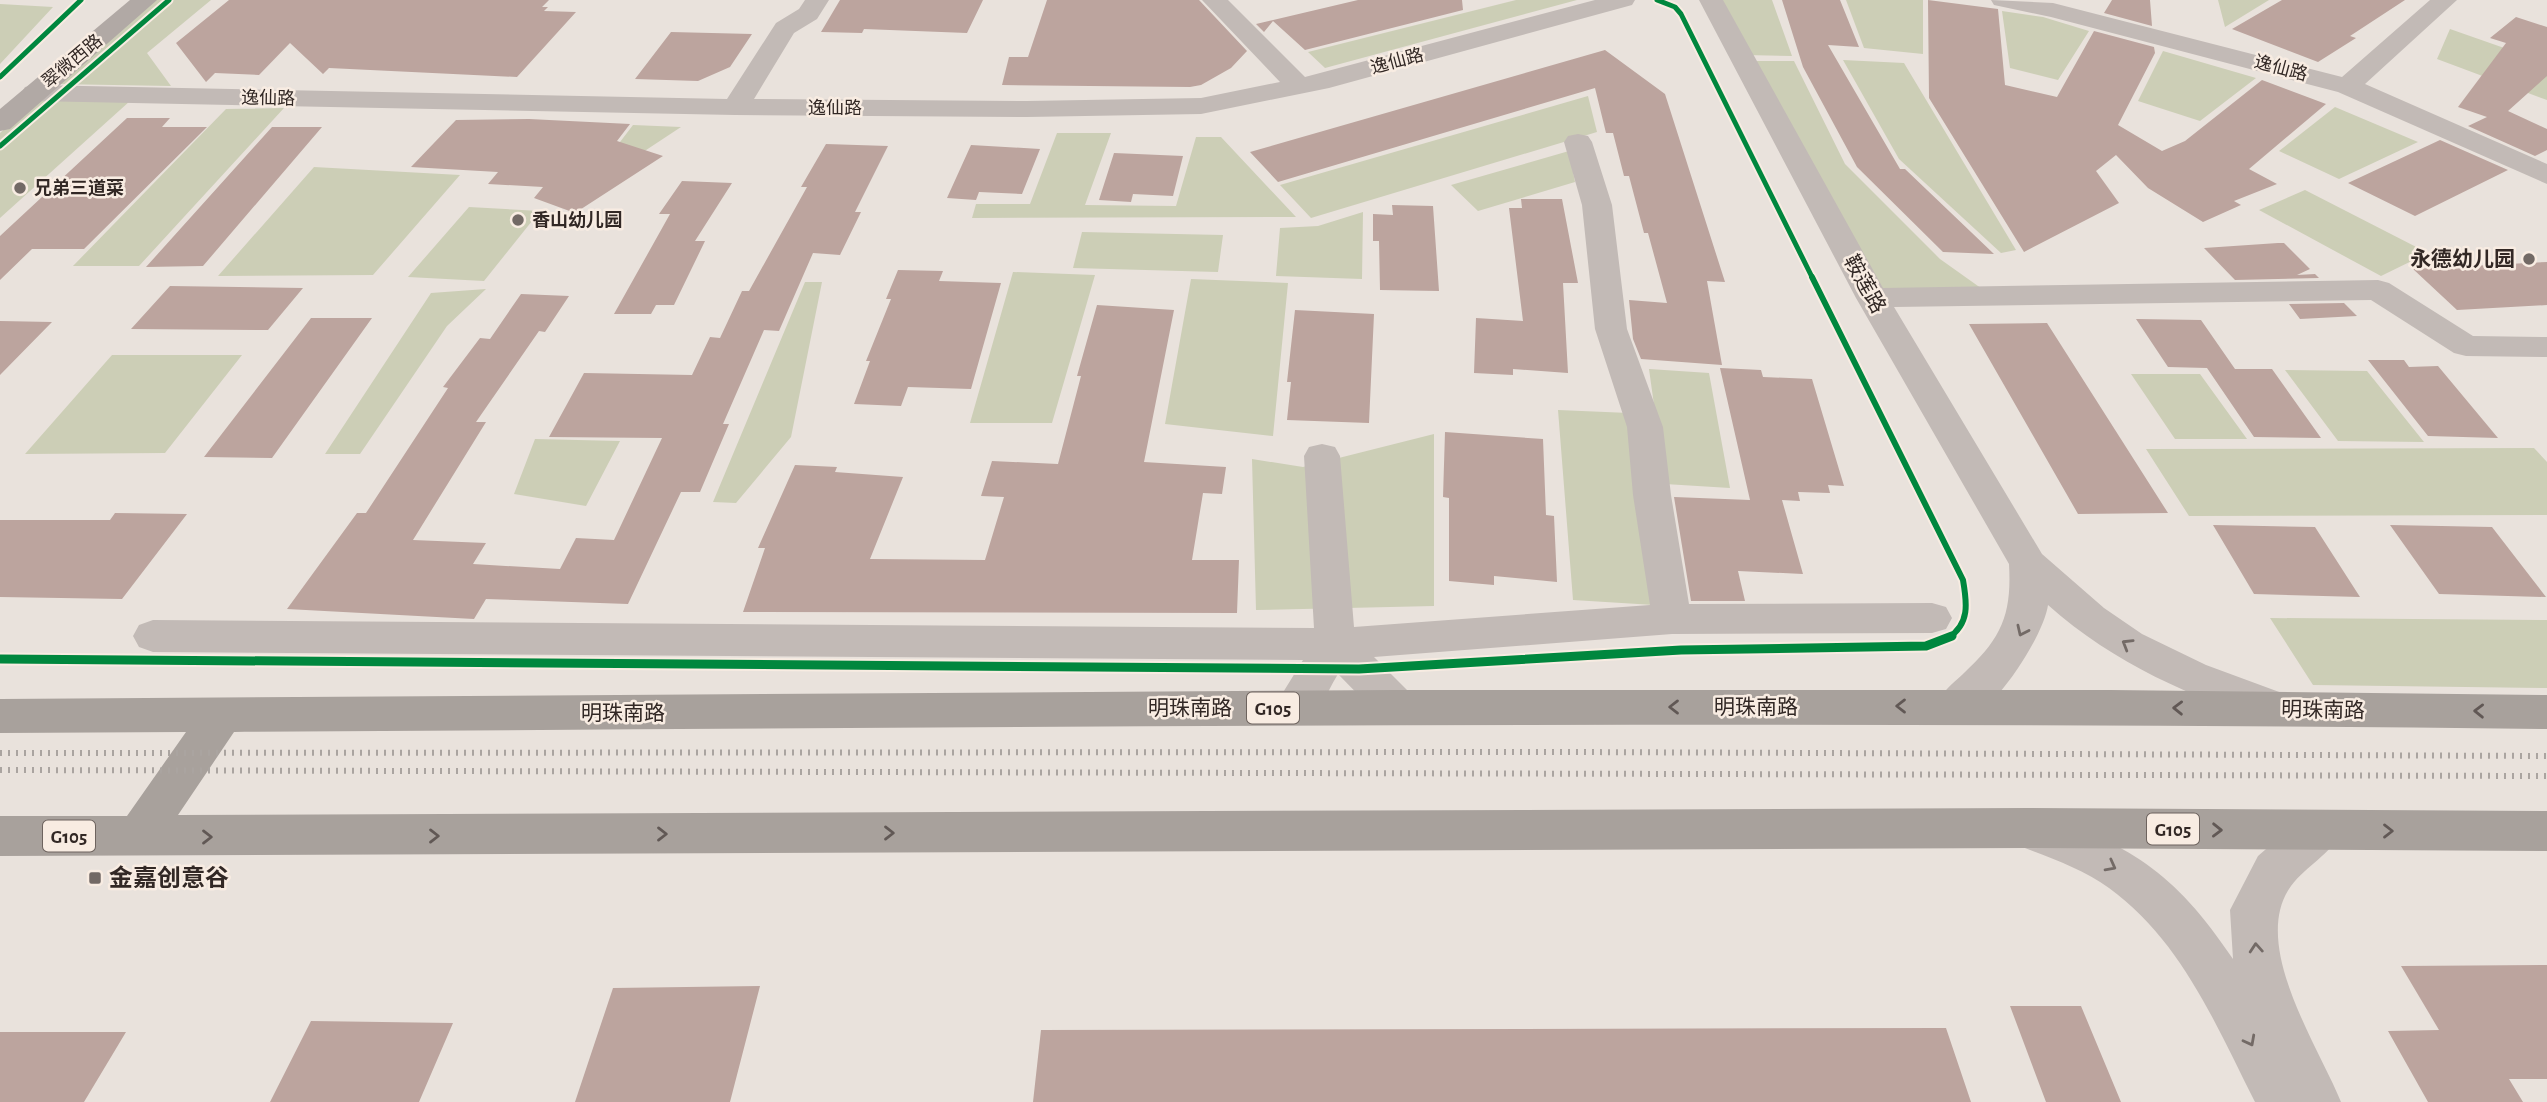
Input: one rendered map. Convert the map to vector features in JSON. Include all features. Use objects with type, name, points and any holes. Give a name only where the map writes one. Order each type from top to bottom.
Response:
[{"type":"highway","name":"明珠南路","points":[[0,716],[1956,706],[2547,712]]},
{"type":"highway","points":[[138,837],[221,716]]},
{"type":"highway","name":"G105","points":[[0,836],[2026,828],[2547,831]]},
{"type":"main road","name":"翠微西路","points":[[0,91],[113,0]]},
{"type":"main road","name":"翠微西路","points":[[0,123],[145,0]]},
{"type":"street","points":[[735,107],[785,27],[808,14],[817,0]]},
{"type":"street","points":[[1214,0],[1299,86]]},
{"type":"street","name":"逸仙路","points":[[34,93],[735,107],[1027,109],[1200,106],[1299,86],[1623,0]]},
{"type":"street","name":"鞍莲路","points":[[1711,0],[1872,298],[2028,564]]},
{"type":"street","points":[[2347,86],[2445,0]]},
{"type":"street","name":"逸仙路","points":[[2018,1],[2347,86],[2547,175]]},
{"type":"street","points":[[1578,142],[1597,205],[1611,329],[1645,427],[1652,495],[1672,619]]},
{"type":"street","points":[[1872,298],[2378,290],[2466,346],[2547,347]]},
{"type":"street","points":[[1295,708],[1335,644],[1322,456]]},
{"type":"street","points":[[1956,706],[2000,664],[2021,635],[2031,603],[2028,564]]},
{"type":"street","points":[[2028,564],[2090,620],[2128,645],[2202,682],[2279,709]]},
{"type":"street","points":[[153,636],[1335,644],[1672,619],[1932,618]]},
{"type":"street","points":[[1335,644],[1397,707]]},
{"type":"street","points":[[2026,828],[2079,849],[2125,873],[2161,903],[2207,960],[2283,1102]]},
{"type":"street","points":[[2315,1102],[2287,1050],[2258,971],[2254,910],[2275,871],[2319,831]]},
{"type":"green space","points":[[154,0],[211,0],[147,53],[171,86],[55,84]]},
{"type":"green space","points":[[1516,0],[1577,0],[1325,68],[1308,52]]},
{"type":"green space","points":[[1714,0],[1772,0],[1792,56],[1745,55]]},
{"type":"green space","points":[[1846,0],[1923,0],[1923,54],[1864,48]]},
{"type":"green space","points":[[2218,0],[2269,0],[2225,27]]},
{"type":"green space","points":[[0,4],[53,7],[0,64]]},
{"type":"green space","points":[[2002,11],[2043,17],[2089,31],[2058,80],[2010,68]]},
{"type":"green space","points":[[2450,29],[2547,63],[2547,100],[2437,59]]},
{"type":"green space","points":[[2163,51],[2256,78],[2200,121],[2138,101]]},
{"type":"green space","points":[[1843,60],[1904,63],[2016,250],[2001,253],[1899,159]]},
{"type":"green space","points":[[1750,61],[1794,61],[1845,164],[1940,259],[1985,291],[1877,291]]},
{"type":"green space","points":[[1588,96],[1597,132],[1311,218],[1280,185]]},
{"type":"green space","points":[[38,99],[130,101],[0,218],[0,133]]},
{"type":"green space","points":[[2335,107],[2418,142],[2339,179],[2279,151]]},
{"type":"green space","points":[[284,108],[139,266],[73,266],[226,109]]},
{"type":"green space","points":[[633,125],[681,127],[581,193]]},
{"type":"green space","points":[[1057,133],[1111,133],[1085,205],[1176,206],[1196,137],[1221,137],[1296,217],[972,218],[976,204],[1030,204]]},
{"type":"green space","points":[[1569,151],[1575,182],[1478,211],[1451,185]]},
{"type":"green space","points":[[314,167],[460,175],[373,275],[218,276]]},
{"type":"green space","points":[[2305,190],[2428,253],[2381,276],[2259,210]]},
{"type":"green space","points":[[469,207],[540,211],[484,281],[408,277]]},
{"type":"green space","points":[[1363,212],[1362,279],[1276,276],[1280,228],[1318,226]]},
{"type":"green space","points":[[1082,232],[1223,235],[1218,272],[1073,268]]},
{"type":"green space","points":[[1013,272],[1095,275],[1052,423],[970,423]]},
{"type":"green space","points":[[1191,279],[1288,283],[1273,436],[1165,424]]},
{"type":"green space","points":[[805,282],[822,282],[791,437],[736,503],[713,502]]},
{"type":"green space","points":[[486,289],[447,326],[360,454],[325,454],[431,293]]},
{"type":"green space","points":[[112,355],[242,355],[165,453],[25,454]]},
{"type":"green space","points":[[1649,369],[1709,373],[1730,488],[1665,484]]},
{"type":"green space","points":[[2285,370],[2367,371],[2424,442],[2338,441]]},
{"type":"green space","points":[[2131,374],[2200,374],[2247,439],[2175,439]]},
{"type":"green space","points":[[1558,410],[1629,413],[1654,605],[1573,600]]},
{"type":"green space","points":[[1434,434],[1434,606],[1256,610],[1252,459],[1303,467]]},
{"type":"green space","points":[[535,439],[620,441],[586,506],[514,494]]},
{"type":"green space","points":[[2534,448],[2547,462],[2547,515],[2189,516],[2146,449]]},
{"type":"green space","points":[[2270,618],[2547,620],[2547,688],[2313,685]]},
{"type":"building","points":[[229,0],[549,0],[542,7],[548,7],[544,11],[576,12],[517,77],[329,68],[323,74],[290,43],[259,75],[215,73],[206,82],[176,43]]},
{"type":"building","points":[[840,0],[983,0],[967,33],[864,29],[862,33],[821,32]]},
{"type":"building","points":[[1047,0],[1199,0],[1247,51],[1231,68],[1201,85],[1190,87],[1002,85],[1009,57],[1028,57]]},
{"type":"building","points":[[1358,0],[1462,0],[1463,10],[1305,50],[1273,21],[1264,32],[1256,24]]},
{"type":"building","points":[[1782,0],[1840,0],[1859,47],[1828,45],[1900,169],[1905,169],[1994,254],[1943,252],[1857,167],[1803,67]]},
{"type":"building","points":[[1928,0],[1998,9],[2005,85],[2057,97],[2094,31],[2154,47],[2155,53],[2118,125],[2162,151],[2185,141],[2262,80],[2326,104],[2249,169],[2277,184],[2234,201],[2241,205],[2203,222],[2148,188],[2116,155],[2096,171],[2119,203],[2024,252],[1929,98]]},
{"type":"building","points":[[2112,0],[2150,0],[2152,26],[2104,13]]},
{"type":"building","points":[[2282,0],[2405,0],[2350,36],[2356,38],[2318,62],[2232,29]]},
{"type":"building","points":[[2516,17],[2547,27],[2547,76],[2508,111],[2547,129],[2547,150],[2535,156],[2468,126],[2487,117],[2458,107],[2506,43],[2490,38]]},
{"type":"building","points":[[671,32],[752,34],[730,67],[698,81],[635,79]]},
{"type":"building","points":[[1605,50],[1665,94],[1725,282],[1707,281],[1722,365],[1641,359],[1633,339],[1629,300],[1667,303],[1629,176],[1624,176],[1613,133],[1606,133],[1595,88],[1278,182],[1250,152]]},
{"type":"building","points":[[127,118],[170,118],[162,127],[207,127],[84,249],[32,249],[0,280],[0,236]]},
{"type":"building","points":[[529,119],[630,124],[617,141],[663,156],[575,213],[534,198],[543,187],[488,184],[498,172],[411,167],[456,120]]},
{"type":"building","points":[[272,127],[322,127],[203,266],[146,267]]},
{"type":"building","points":[[2440,140],[2508,170],[2415,216],[2348,183]]},
{"type":"building","points":[[826,144],[888,146],[855,212],[861,212],[840,255],[813,253],[779,331],[764,330],[723,424],[729,424],[700,492],[681,492],[628,604],[486,599],[474,619],[287,609],[357,513],[366,513],[448,388],[443,387],[480,338],[490,339],[521,294],[569,296],[545,332],[539,331],[476,422],[486,422],[413,540],[486,543],[473,564],[560,569],[576,538],[614,540],[662,438],[549,437],[584,373],[692,375],[710,337],[720,338],[742,291],[749,291],[807,187],[801,187]]},
{"type":"building","points":[[971,145],[1040,149],[1022,194],[979,192],[976,200],[947,198]]},
{"type":"building","points":[[1114,153],[1183,156],[1173,196],[1133,194],[1131,202],[1099,200]]},
{"type":"building","points":[[682,181],[732,183],[695,241],[705,241],[674,305],[656,305],[651,314],[614,314],[670,214],[659,214]]},
{"type":"building","points":[[1521,199],[1562,199],[1578,283],[1563,283],[1568,373],[1513,369],[1513,375],[1474,373],[1476,318],[1523,321],[1509,208],[1522,208]]},
{"type":"building","points":[[1392,205],[1433,206],[1439,291],[1380,290],[1379,241],[1373,241],[1373,214],[1393,215]]},
{"type":"building","points":[[2284,243],[2310,269],[2297,275],[2315,274],[2319,278],[2235,280],[2204,248]]},
{"type":"building","points":[[2547,262],[2547,305],[2457,310],[2413,269]]},
{"type":"building","points":[[898,270],[943,271],[939,281],[1001,283],[971,389],[908,387],[901,406],[854,404],[870,361],[866,361],[891,299],[886,299]]},
{"type":"building","points":[[170,286],[303,288],[268,330],[131,329]]},
{"type":"building","points":[[2344,303],[2357,316],[2300,319],[2289,304]]},
{"type":"building","points":[[1097,305],[1174,310],[1144,462],[1226,467],[1222,494],[1203,493],[1192,560],[1239,560],[1237,613],[743,612],[765,548],[758,548],[795,465],[837,467],[835,472],[903,477],[870,559],[985,560],[1004,497],[981,496],[992,461],[1058,464],[1081,376],[1077,376]]},
{"type":"building","points":[[1295,310],[1374,314],[1369,423],[1287,420],[1291,382],[1287,382]]},
{"type":"building","points":[[311,318],[372,318],[272,458],[204,457]]},
{"type":"building","points":[[2136,319],[2201,320],[2235,369],[2272,369],[2321,438],[2254,437],[2207,368],[2168,367]]},
{"type":"building","points":[[0,321],[52,322],[0,375]]},
{"type":"building","points":[[2047,323],[2168,513],[2078,514],[1969,324]]},
{"type":"building","points":[[2368,360],[2404,360],[2409,367],[2438,366],[2498,438],[2428,436]]},
{"type":"building","points":[[1720,368],[1761,370],[1763,377],[1812,379],[1844,486],[1828,485],[1830,493],[1798,492],[1800,501],[1782,500],[1803,574],[1738,571],[1745,601],[1691,601],[1674,497],[1750,500]]},
{"type":"building","points":[[1445,432],[1543,439],[1546,515],[1554,516],[1557,582],[1494,576],[1494,585],[1449,581],[1449,498],[1443,497]]},
{"type":"building","points":[[115,513],[187,514],[122,599],[0,597],[0,520],[110,520]]},
{"type":"building","points":[[2213,525],[2315,527],[2360,597],[2254,594]]},
{"type":"building","points":[[2390,525],[2492,527],[2546,597],[2439,594]]},
{"type":"building","points":[[2547,965],[2547,1079],[2509,1079],[2523,1102],[2428,1102],[2388,1031],[2439,1030],[2401,966]]},
{"type":"building","points":[[760,986],[730,1102],[575,1102],[613,988]]},
{"type":"building","points":[[2010,1006],[2081,1006],[2121,1102],[2046,1102]]},
{"type":"building","points":[[311,1021],[453,1023],[419,1102],[270,1102]]},
{"type":"building","points":[[1946,1028],[1971,1102],[1033,1102],[1041,1030]]},
{"type":"building","points":[[0,1032],[126,1032],[84,1102],[0,1102]]},
{"type":"railway","points":[[0,753],[1571,752],[2547,756]]},
{"type":"railway","points":[[0,770],[2547,776]]},
{"type":"cycle path","points":[[0,77],[81,0]]},
{"type":"cycle path","points":[[0,146],[169,0]]},
{"type":"cycle path","points":[[0,659],[1359,669],[1681,650],[1926,646],[1940,642],[1958,631],[1963,624],[1966,605],[1963,580],[1681,14],[1675,7],[1657,0]]},
{"type":"place","name":"兄弟三道菜","points":[[20,188]]},
{"type":"place","name":"香山幼儿园","points":[[518,220]]},
{"type":"place","name":"永德幼儿园","points":[[2529,259]]},
{"type":"place","name":"金嘉创意谷","points":[[95,878]]}]
